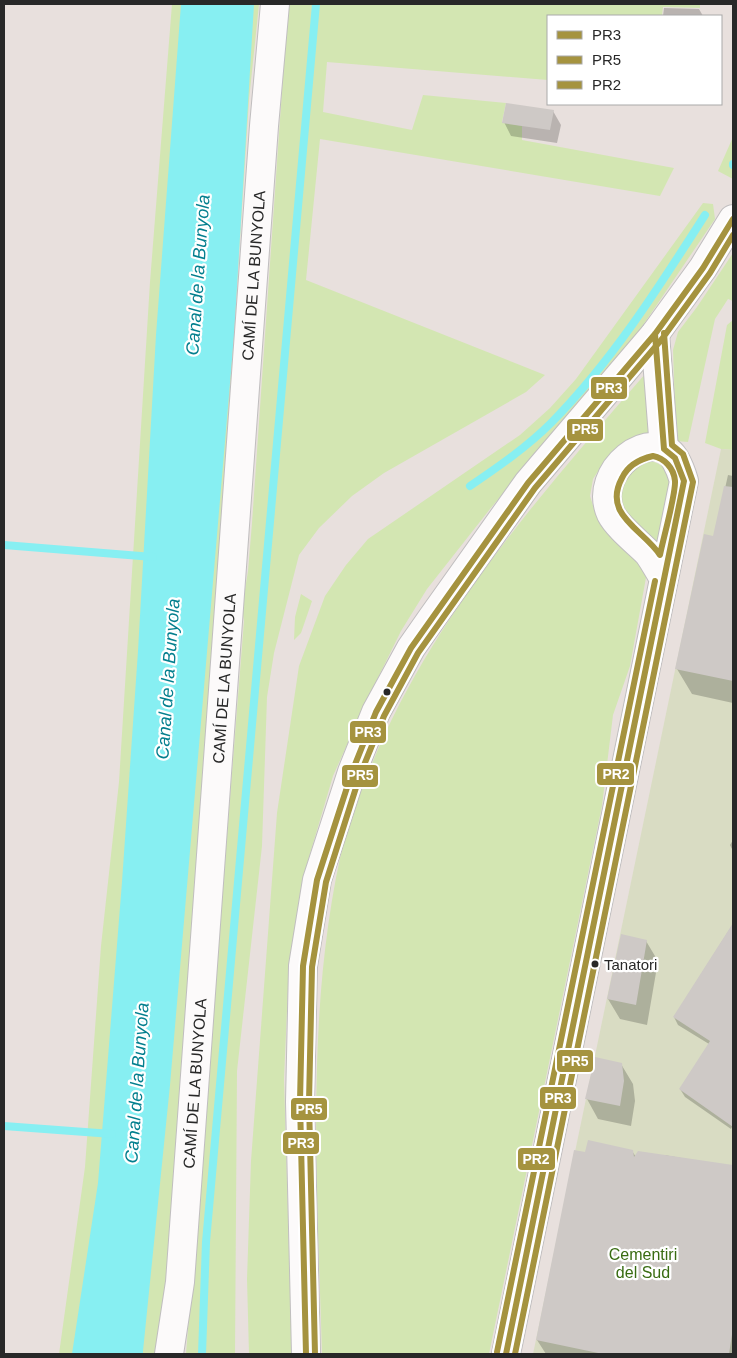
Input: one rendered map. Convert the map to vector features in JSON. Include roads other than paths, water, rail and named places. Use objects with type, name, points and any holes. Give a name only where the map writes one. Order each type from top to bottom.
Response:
[{"type":"street","name":"CAMÍ DE LA BUNYOLA","points":[[169,1354],[180,1282],[263,136],[276,4]]},
{"type":"street","points":[[306,1354],[300,1102],[303,966],[317,880],[352,772],[376,712],[411,648],[528,483],[655,334],[703,268],[733,218]]},
{"type":"street","points":[[655,334],[664,450]]},
{"type":"street","points":[[506,1354],[684,481],[675,458],[664,450],[649,447],[632,454],[617,464],[608,480],[608,496],[611,514],[650,555],[664,579]]},
{"type":"water","name":"Canal de la Bunyola","points":[[181,4],[254,4],[234,336],[170,1085],[143,1354],[72,1354],[98,1183],[122,882],[138,651],[156,335]]},
{"type":"waterway","points":[[202,1354],[206,1242],[316,4]]},
{"type":"waterway","points":[[470,486],[532,440],[573,399],[634,323],[705,215]]},
{"type":"waterway","points":[[4,545],[153,557]]},
{"type":"waterway","points":[[4,1126],[112,1134]]},
{"type":"place","name":"Tanatori","points":[[595,964]]},
{"type":"park label","name":"Cementiri del Sud","points":[[643,1263]]}]
